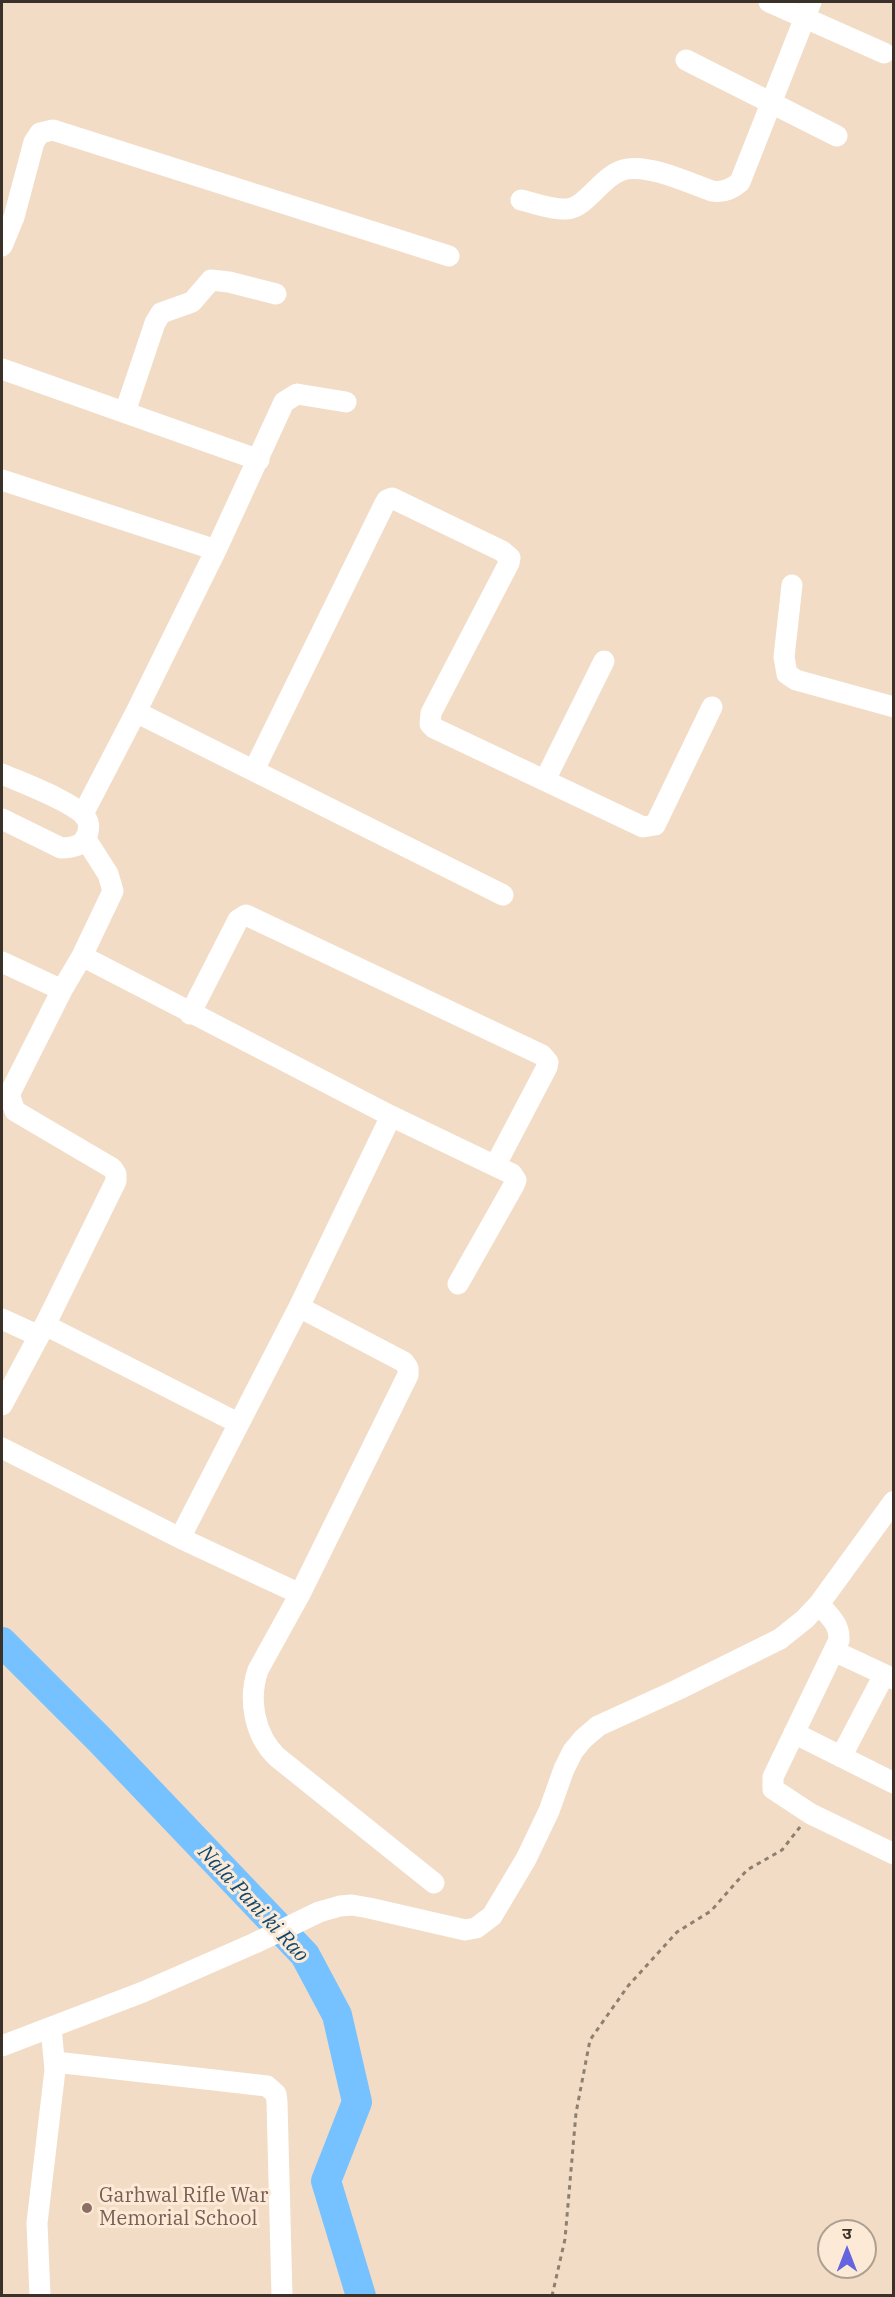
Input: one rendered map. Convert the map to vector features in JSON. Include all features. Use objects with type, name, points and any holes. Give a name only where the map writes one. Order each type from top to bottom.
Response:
[{"type":"street","points":[[769,2],[807,9],[884,53]]},
{"type":"street","points":[[521,200],[557,209],[575,208],[614,173],[626,169],[649,170],[720,192],[740,182],[807,9]]},
{"type":"street","points":[[687,60],[837,136]]},
{"type":"street","points":[[2,246],[14,217],[34,142],[40,133],[53,130],[448,256]]},
{"type":"street","points":[[125,412],[155,323],[161,313],[189,304],[211,280],[229,282],[276,294]]},
{"type":"street","points":[[2,369],[259,460]]},
{"type":"street","points":[[82,814],[136,712],[216,549],[259,460],[278,412],[289,397],[297,394],[346,402]]},
{"type":"street","points":[[2,480],[216,549]]},
{"type":"street","points":[[254,770],[384,505],[392,498],[502,551],[510,558],[431,713],[430,724],[434,728],[643,827],[655,825],[712,707]]},
{"type":"street","points":[[792,585],[784,657],[787,674],[806,683],[894,707]]},
{"type":"street","points":[[545,780],[604,661]]},
{"type":"street","points":[[136,712],[503,895]]},
{"type":"street","points":[[2,774],[75,807],[89,825],[85,838],[78,845],[61,848],[2,819]]},
{"type":"street","points":[[2,1405],[116,1181],[116,1174],[112,1168],[15,1111],[11,1106],[11,1090],[82,956],[113,891],[108,874],[85,838]]},
{"type":"street","points":[[190,1014],[238,920],[242,916],[250,916],[542,1055],[548,1062],[547,1066],[495,1166]]},
{"type":"street","points":[[82,956],[190,1014],[391,1116],[512,1174],[516,1180],[514,1185],[458,1284]]},
{"type":"street","points":[[2,962],[62,990]]},
{"type":"street","points":[[180,1538],[298,1307],[391,1116]]},
{"type":"street","points":[[298,1307],[404,1362],[408,1368],[408,1375],[300,1594],[258,1670],[253,1683],[254,1712],[266,1746],[277,1757],[434,1883]]},
{"type":"street","points":[[2,1319],[42,1330],[238,1423]]},
{"type":"street","points":[[2,1449],[180,1538],[300,1594]]},
{"type":"street","points":[[2,2046],[142,1992],[255,1943],[319,1912],[340,1906],[352,1905],[465,1930],[484,1924],[492,1916],[526,1859],[549,1811],[564,1769],[573,1751],[584,1739],[598,1726],[743,1659],[780,1639],[805,1619],[819,1604],[894,1501]]},
{"type":"street","points":[[819,1604],[839,1628],[839,1640],[772,1782],[773,1789],[811,1814],[894,1854]]},
{"type":"street","points":[[834,1651],[889,1677],[841,1757]]},
{"type":"street","points":[[794,1733],[893,1782]]},
{"type":"street","points":[[40,2295],[37,2223],[55,2061],[51,2027]]},
{"type":"street","points":[[55,2061],[267,2086],[272,2089],[277,2102],[282,2295]]},
{"type":"path","points":[[552,2295],[565,2239],[576,2113],[590,2040],[628,1986],[677,1932],[711,1911],[747,1870],[782,1850],[811,1814]]},
{"type":"waterway","name":"Nala Pani ki Rao","points":[[2,1642],[100,1740],[305,1955],[337,2015],[357,2102],[326,2181],[361,2296]]},
{"type":"place","name":"Garhwal Rifle War Memorial School","points":[[87,2208]]}]
